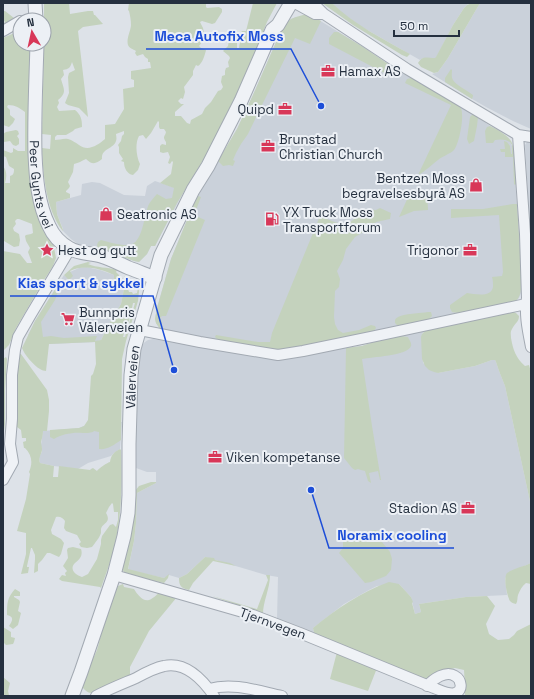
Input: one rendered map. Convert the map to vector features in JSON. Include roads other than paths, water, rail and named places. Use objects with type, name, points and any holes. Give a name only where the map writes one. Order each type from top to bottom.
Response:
[{"type":"street","name":"Vålerveien","points":[[272,30],[271,22],[281,3]]},
{"type":"street","name":"Vålerveien","points":[[76,695],[81,672],[114,575],[124,536],[128,513],[131,375],[134,349],[161,256],[178,219],[193,190],[208,166],[241,101],[272,30],[278,25],[291,3]]},
{"type":"street","points":[[295,3],[315,14],[324,14]]},
{"type":"street","points":[[311,3],[324,14],[407,69],[518,135],[531,137]]},
{"type":"street","points":[[3,31],[12,26]]},
{"type":"street","name":"Peer Gynts vei","points":[[37,52],[34,131],[37,179],[42,206],[49,227],[55,236],[70,249],[110,259],[155,278]]},
{"type":"street","points":[[518,135],[525,234],[527,322],[531,347]]},
{"type":"street","points":[[3,480],[13,462],[10,444],[12,419],[12,375],[18,337],[70,249]]},
{"type":"street","points":[[140,330],[200,342],[278,354],[303,351],[526,304]]},
{"type":"street","name":"Tjernvegen","points":[[114,575],[253,615],[427,686]]},
{"type":"street","points":[[96,696],[150,671],[172,665],[181,666],[193,673],[212,692],[217,686],[236,686],[282,696]]},
{"type":"place","name":"Hamax AS","points":[[328,71]]},
{"type":"place","name":"Meca Autofix Moss","points":[[321,106]]},
{"type":"place","name":"Quipd","points":[[285,109]]},
{"type":"place","name":"Brunstad Christian Church","points":[[268,146]]},
{"type":"place","name":"Bentzen Moss begravelsesbyrå AS","points":[[476,185]]},
{"type":"place","name":"Seatronic AS","points":[[106,214]]},
{"type":"place","name":"YX Truck Moss Transportforum","points":[[272,219]]},
{"type":"place","name":"Hest og gutt","points":[[47,250]]},
{"type":"place","name":"Trigonor","points":[[470,250]]},
{"type":"place","name":"Bunnpris Vålerveien","points":[[68,319]]},
{"type":"place","name":"Kias sport & sykkel","points":[[174,370]]},
{"type":"place","name":"Viken kompetanse","points":[[215,457]]},
{"type":"place","name":"Noramix cooling","points":[[311,490]]},
{"type":"place","name":"Stadion AS","points":[[468,508]]}]
